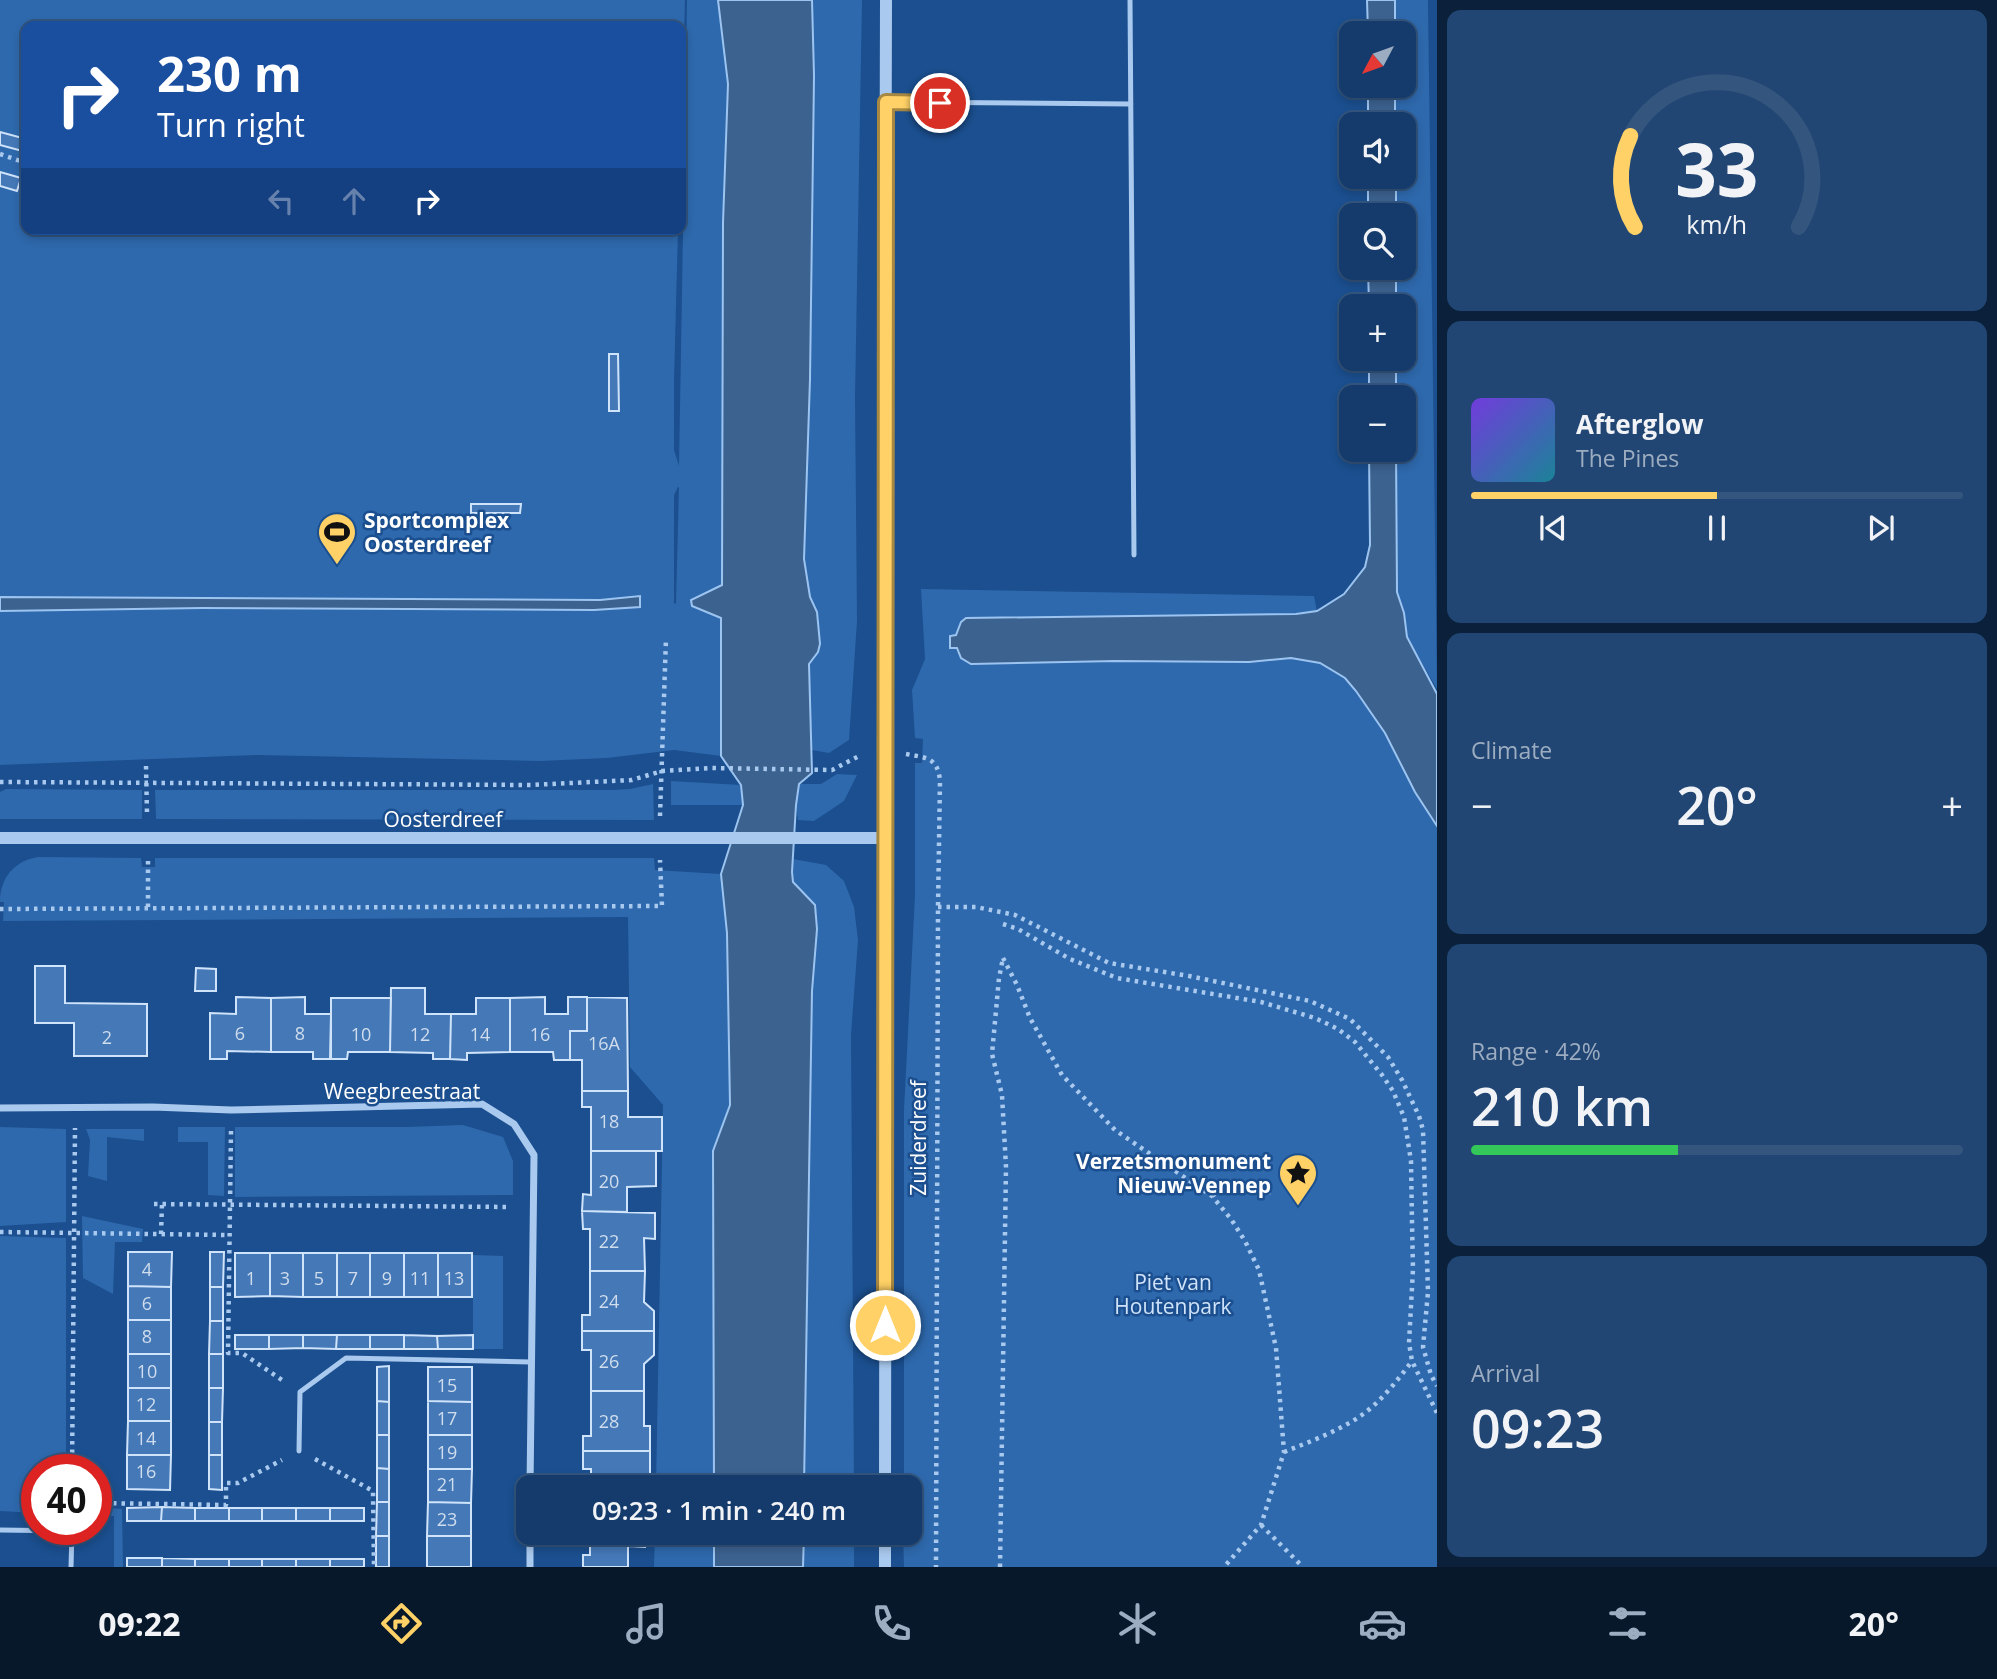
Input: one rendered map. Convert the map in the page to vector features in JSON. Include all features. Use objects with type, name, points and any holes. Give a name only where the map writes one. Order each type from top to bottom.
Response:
[{"type":"street","name":"Zuiderdreef","points":[[885,1475],[886,0]]},
{"type":"street","name":"Oosterdreef","points":[[0,838],[886,838]]},
{"type":"street","name":"Weegbreestraat","points":[[0,1108],[153,1107],[231,1110],[482,1104],[514,1124],[534,1155],[530,1475]]},
{"type":"street","points":[[530,1545],[530,1567]]},
{"type":"street","points":[[885,1545],[885,1567]]},
{"type":"lane","points":[[1130,0],[1134,555]]},
{"type":"lane","points":[[886,102],[1131,104]]},
{"type":"lane","points":[[299,1451],[300,1392],[346,1358],[531,1362]]},
{"type":"lane","points":[[0,1530],[72,1531],[71,1567]]},
{"type":"path","points":[[0,154],[21,161]]},
{"type":"path","points":[[0,909],[662,906],[659,838],[666,639]]},
{"type":"path","name":"Zuiderdreef","points":[[828,769],[832,770],[856,756],[901,753],[932,761],[939,768],[936,1567]]},
{"type":"path","name":"Oosterdreef","points":[[0,782],[531,785],[632,780],[662,771],[711,768],[828,769]]},
{"type":"path","points":[[938,907],[976,907],[1015,915],[1109,963],[1189,975],[1310,1001],[1350,1019],[1388,1057],[1402,1080],[1423,1130],[1428,1292],[1423,1347],[1437,1386]]},
{"type":"path","points":[[1003,924],[1018,929],[1070,959],[1117,978],[1261,1003],[1315,1018],[1338,1029],[1355,1042],[1393,1091],[1404,1117],[1410,1161],[1412,1222],[1413,1269],[1409,1343],[1412,1361],[1437,1413]]},
{"type":"path","points":[[1000,1567],[1006,1167],[1002,1095],[992,1054],[1003,958],[1035,1028],[1062,1075],[1115,1130],[1212,1196],[1245,1241],[1259,1270],[1276,1348],[1284,1452],[1261,1525],[1224,1567]]},
{"type":"path","points":[[72,1454],[75,1108]]},
{"type":"path","points":[[231,1110],[228,1353],[242,1353],[300,1392]]},
{"type":"path","points":[[1212,1196],[1227,1185],[1275,1193]]},
{"type":"path","points":[[154,1204],[533,1208]]},
{"type":"path","points":[[161,1234],[162,1204]]},
{"type":"path","points":[[0,1231],[229,1235]]},
{"type":"path","points":[[1284,1452],[1360,1416],[1397,1382],[1412,1361]]},
{"type":"path","points":[[112,1503],[226,1505],[226,1483],[238,1483],[299,1451],[373,1491],[374,1567]]},
{"type":"path","points":[[1261,1525],[1303,1567]]},
{"type":"green space","name":"Sportcomplex Oosterdreef","points":[[0,0],[685,0],[684,21],[21,21],[21,235],[678,235],[674,450],[679,466],[683,235],[686,235],[687,0],[718,0],[728,84],[723,223],[722,585],[691,601],[692,606],[722,618],[721,756],[674,750],[607,758],[540,761],[257,755],[0,765]],"holes":[[[679,487],[676,604],[674,495]]]},
{"type":"green space","points":[[812,0],[862,0],[855,398],[857,621],[849,740],[829,753],[812,750],[809,664],[818,652],[817,612],[810,597],[804,559],[810,379],[814,76]]},
{"type":"green space","points":[[1395,0],[1428,0],[1437,689],[1407,637],[1404,613],[1397,592],[1396,462],[1416,462],[1416,385],[1396,385],[1396,371],[1416,371],[1416,294],[1396,294],[1396,280],[1416,280],[1416,203],[1396,203],[1396,189],[1416,189],[1416,112],[1395,112],[1395,98],[1416,98],[1416,21],[1395,21]]},
{"type":"green space","name":"Piet van Houtenpark","points":[[921,589],[1314,596],[1317,611],[1296,614],[966,618],[951,648],[957,648],[959,652],[1354,644],[1437,795],[1437,1567],[904,1567],[903,1545],[922,1545],[922,1475],[904,1475],[904,1110],[915,895],[915,763],[922,763],[923,739],[915,738],[912,690],[925,659]]},
{"type":"green space","points":[[837,774],[857,775],[844,801],[814,821],[798,820],[796,805],[799,784],[821,784]]},
{"type":"green space","points":[[671,781],[741,785],[743,805],[671,805]]},
{"type":"green space","points":[[653,784],[654,820],[156,819],[155,790],[613,790]]},
{"type":"green space","points":[[6,789],[142,790],[142,819],[0,819],[0,792]]},
{"type":"green space","points":[[141,858],[142,867],[155,867],[155,858],[654,858],[655,870],[721,874],[727,933],[730,1105],[713,1151],[714,1475],[656,1475],[663,1105],[630,1067],[628,917],[3,921],[4,902],[0,902],[3,885],[15,867],[29,859]]},
{"type":"green space","points":[[793,859],[826,865],[844,881],[854,907],[858,940],[851,1035],[854,1475],[804,1475],[812,991],[817,929],[815,905],[793,882]]},
{"type":"green space","points":[[463,1125],[503,1137],[513,1161],[513,1195],[235,1197],[235,1127]]},
{"type":"green space","points":[[0,1127],[66,1129],[66,1222],[0,1226]]},
{"type":"green space","points":[[178,1127],[225,1127],[224,1196],[208,1195],[208,1142],[178,1142]]},
{"type":"green space","points":[[86,1129],[144,1129],[144,1141],[107,1137],[107,1181],[88,1176],[90,1140]]},
{"type":"green space","points":[[82,1216],[143,1229],[142,1242],[115,1242],[113,1294],[83,1278]]},
{"type":"green space","points":[[0,1236],[66,1238],[66,1454],[21,1454],[21,1512],[0,1511]]},
{"type":"green space","points":[[473,1255],[503,1256],[503,1349],[473,1349]]},
{"type":"green space","points":[[112,1508],[122,1509],[123,1567],[114,1567]]},
{"type":"green space","points":[[655,1545],[714,1545],[714,1567],[654,1567]]},
{"type":"green space","points":[[804,1545],[854,1545],[854,1567],[803,1567]]},
{"type":"shaded area","points":[[718,0],[812,0],[814,76],[810,379],[804,559],[810,597],[817,612],[820,644],[818,652],[809,664],[812,773],[799,784],[792,872],[793,882],[815,905],[817,929],[812,991],[804,1475],[714,1475],[713,1151],[730,1105],[727,933],[721,874],[743,805],[741,785],[721,756],[721,618],[692,606],[691,600],[722,585],[723,223],[728,84]]},
{"type":"shaded area","points":[[1367,0],[1395,0],[1395,21],[1368,21]]},
{"type":"shaded area","points":[[1368,98],[1395,98],[1395,112],[1368,112]]},
{"type":"shaded area","points":[[1368,189],[1396,189],[1396,203],[1368,203]]},
{"type":"shaded area","points":[[1368,280],[1396,280],[1396,294],[1369,294]]},
{"type":"shaded area","points":[[1369,371],[1396,371],[1396,385],[1369,385]]},
{"type":"shaded area","points":[[1369,462],[1396,462],[1397,592],[1404,613],[1407,637],[1437,694],[1437,826],[1415,792],[1385,733],[1356,691],[1345,678],[1320,663],[1291,658],[1249,662],[971,664],[961,658],[957,648],[950,648],[950,636],[956,635],[961,622],[966,618],[1296,614],[1317,611],[1344,594],[1365,567],[1370,545]]},
{"type":"shaded area","points":[[640,596],[640,607],[594,610],[202,608],[0,611],[0,597],[600,600]]},
{"type":"shaded area","points":[[714,1545],[804,1545],[803,1567],[714,1567]]},
{"type":"building","points":[[0,132],[21,138],[21,151],[0,145]]},
{"type":"building","points":[[0,172],[21,178],[17,191],[0,186]]},
{"type":"building","points":[[609,354],[618,354],[619,411],[609,411]]},
{"type":"building","points":[[471,504],[521,504],[520,513],[471,513]]},
{"type":"building","points":[[35,966],[65,966],[65,1003],[147,1004],[147,1056],[74,1056],[74,1023],[35,1023]]},
{"type":"building","points":[[196,968],[216,969],[216,991],[195,991]]},
{"type":"building","points":[[391,988],[425,988],[425,1014],[451,1014],[450,1059],[433,1059],[433,1053],[390,1052]]},
{"type":"building","points":[[236,997],[271,998],[271,1052],[227,1051],[227,1059],[210,1059],[210,1013],[236,1014]]},
{"type":"building","points":[[305,997],[305,1014],[331,1014],[330,1059],[313,1059],[313,1052],[271,1052],[271,998]]},
{"type":"building","points":[[545,997],[545,1014],[568,1014],[568,997],[587,997],[587,1031],[570,1031],[570,1060],[554,1060],[553,1052],[510,1052],[510,998]]},
{"type":"building","points":[[587,997],[627,998],[628,1091],[582,1091],[582,1060],[570,1060],[570,1031],[587,1031]]},
{"type":"building","points":[[331,998],[391,998],[390,1052],[348,1052],[347,1059],[331,1059]]},
{"type":"building","points":[[476,998],[510,998],[510,1052],[467,1053],[467,1060],[450,1059],[451,1014],[476,1014]]},
{"type":"building","points":[[582,1091],[628,1091],[628,1117],[662,1117],[662,1151],[591,1151],[591,1107],[582,1107]]},
{"type":"building","points":[[591,1151],[656,1151],[656,1186],[627,1187],[627,1212],[582,1211],[583,1194],[591,1195]]},
{"type":"building","points":[[582,1211],[655,1213],[655,1239],[644,1238],[645,1271],[590,1271],[590,1229],[583,1229]]},
{"type":"building","points":[[128,1252],[172,1252],[171,1287],[128,1286]]},
{"type":"building","points":[[210,1252],[224,1252],[223,1287],[210,1287]]},
{"type":"building","points":[[235,1253],[270,1253],[270,1296],[235,1297]]},
{"type":"building","points":[[270,1253],[303,1253],[303,1297],[270,1296]]},
{"type":"building","points":[[303,1253],[337,1253],[337,1297],[303,1297]]},
{"type":"building","points":[[337,1253],[370,1253],[370,1297],[337,1297]]},
{"type":"building","points":[[370,1253],[404,1253],[404,1297],[370,1297]]},
{"type":"building","points":[[404,1253],[438,1253],[438,1297],[404,1297]]},
{"type":"building","points":[[438,1253],[472,1253],[472,1297],[438,1297]]},
{"type":"building","points":[[590,1271],[645,1271],[644,1302],[654,1311],[654,1331],[582,1331],[582,1315],[590,1315]]},
{"type":"building","points":[[128,1286],[171,1287],[171,1320],[128,1320]]},
{"type":"building","points":[[210,1287],[223,1287],[223,1321],[210,1321]]},
{"type":"building","points":[[128,1320],[171,1320],[171,1354],[128,1354]]},
{"type":"building","points":[[210,1321],[223,1321],[223,1354],[209,1354]]},
{"type":"building","points":[[582,1331],[654,1331],[654,1355],[644,1364],[644,1391],[591,1391],[591,1350],[582,1350]]},
{"type":"building","points":[[235,1335],[269,1335],[269,1349],[235,1349]]},
{"type":"building","points":[[269,1335],[303,1335],[303,1348],[269,1349]]},
{"type":"building","points":[[303,1335],[337,1335],[336,1349],[303,1348]]},
{"type":"building","points":[[337,1335],[370,1335],[370,1349],[336,1349]]},
{"type":"building","points":[[370,1335],[404,1335],[404,1349],[370,1349]]},
{"type":"building","points":[[404,1335],[437,1336],[438,1349],[404,1349]]},
{"type":"building","points":[[473,1335],[473,1349],[438,1349],[437,1336]]},
{"type":"building","points":[[128,1354],[171,1354],[171,1388],[128,1388]]},
{"type":"building","points":[[209,1354],[223,1354],[223,1388],[209,1388]]},
{"type":"building","points":[[389,1366],[389,1402],[377,1401],[377,1367]]},
{"type":"building","points":[[428,1367],[472,1367],[472,1402],[428,1401]]},
{"type":"building","points":[[128,1388],[171,1388],[171,1421],[128,1421]]},
{"type":"building","points":[[209,1388],[223,1388],[222,1422],[209,1422]]},
{"type":"building","points":[[591,1391],[644,1391],[644,1426],[650,1426],[650,1451],[583,1451],[583,1436],[591,1436]]},
{"type":"building","points":[[377,1401],[389,1402],[389,1435],[377,1435]]},
{"type":"building","points":[[428,1401],[472,1402],[472,1435],[428,1435]]},
{"type":"building","points":[[128,1421],[171,1421],[171,1455],[127,1455]]},
{"type":"building","points":[[209,1422],[222,1422],[222,1455],[209,1455]]},
{"type":"building","points":[[377,1435],[389,1435],[389,1469],[377,1468]]},
{"type":"building","points":[[428,1435],[472,1435],[472,1469],[428,1469]]},
{"type":"building","points":[[583,1451],[650,1451],[650,1475],[591,1475],[591,1469],[583,1469]]},
{"type":"building","points":[[127,1455],[171,1455],[170,1490],[127,1489]]},
{"type":"building","points":[[209,1455],[222,1455],[222,1490],[209,1489]]},
{"type":"building","points":[[377,1468],[389,1469],[389,1502],[377,1502]]},
{"type":"building","points":[[428,1469],[472,1469],[471,1503],[428,1502]]},
{"type":"building","points":[[377,1502],[389,1502],[389,1536],[376,1536]]},
{"type":"building","points":[[428,1502],[471,1503],[471,1536],[427,1536]]},
{"type":"building","points":[[162,1507],[195,1508],[195,1521],[161,1521]]},
{"type":"building","points":[[162,1507],[161,1521],[127,1521],[127,1508]]},
{"type":"building","points":[[195,1508],[229,1508],[229,1521],[195,1521]]},
{"type":"building","points":[[229,1508],[262,1508],[262,1521],[229,1521]]},
{"type":"building","points":[[262,1508],[296,1508],[296,1521],[262,1521]]},
{"type":"building","points":[[296,1508],[330,1508],[330,1521],[296,1521]]},
{"type":"building","points":[[330,1508],[364,1508],[364,1521],[330,1521]]},
{"type":"building","points":[[376,1536],[389,1536],[389,1567],[376,1567]]},
{"type":"building","points":[[427,1536],[471,1536],[471,1567],[427,1567]]},
{"type":"building","points":[[590,1545],[645,1545],[628,1546],[628,1567],[583,1567],[583,1555],[590,1555]]},
{"type":"building","points":[[127,1558],[162,1558],[162,1567],[127,1567]]},
{"type":"building","points":[[162,1558],[195,1559],[195,1567],[162,1567]]},
{"type":"building","points":[[195,1559],[229,1559],[229,1567],[195,1567]]},
{"type":"building","points":[[229,1559],[262,1559],[262,1567],[229,1567]]},
{"type":"building","points":[[262,1559],[296,1559],[296,1567],[262,1567]]},
{"type":"building","points":[[296,1559],[330,1559],[330,1567],[296,1567]]},
{"type":"building","points":[[330,1559],[364,1559],[364,1567],[330,1567]]},
{"type":"place","name":"Sportcomplex Oosterdreef","points":[[337,566]]},
{"type":"place","name":"Verzetsmonument Nieuw-Vennep","points":[[1298,1207]]},
{"type":"route","points":[[885,1325],[886,102],[940,103]]}]
